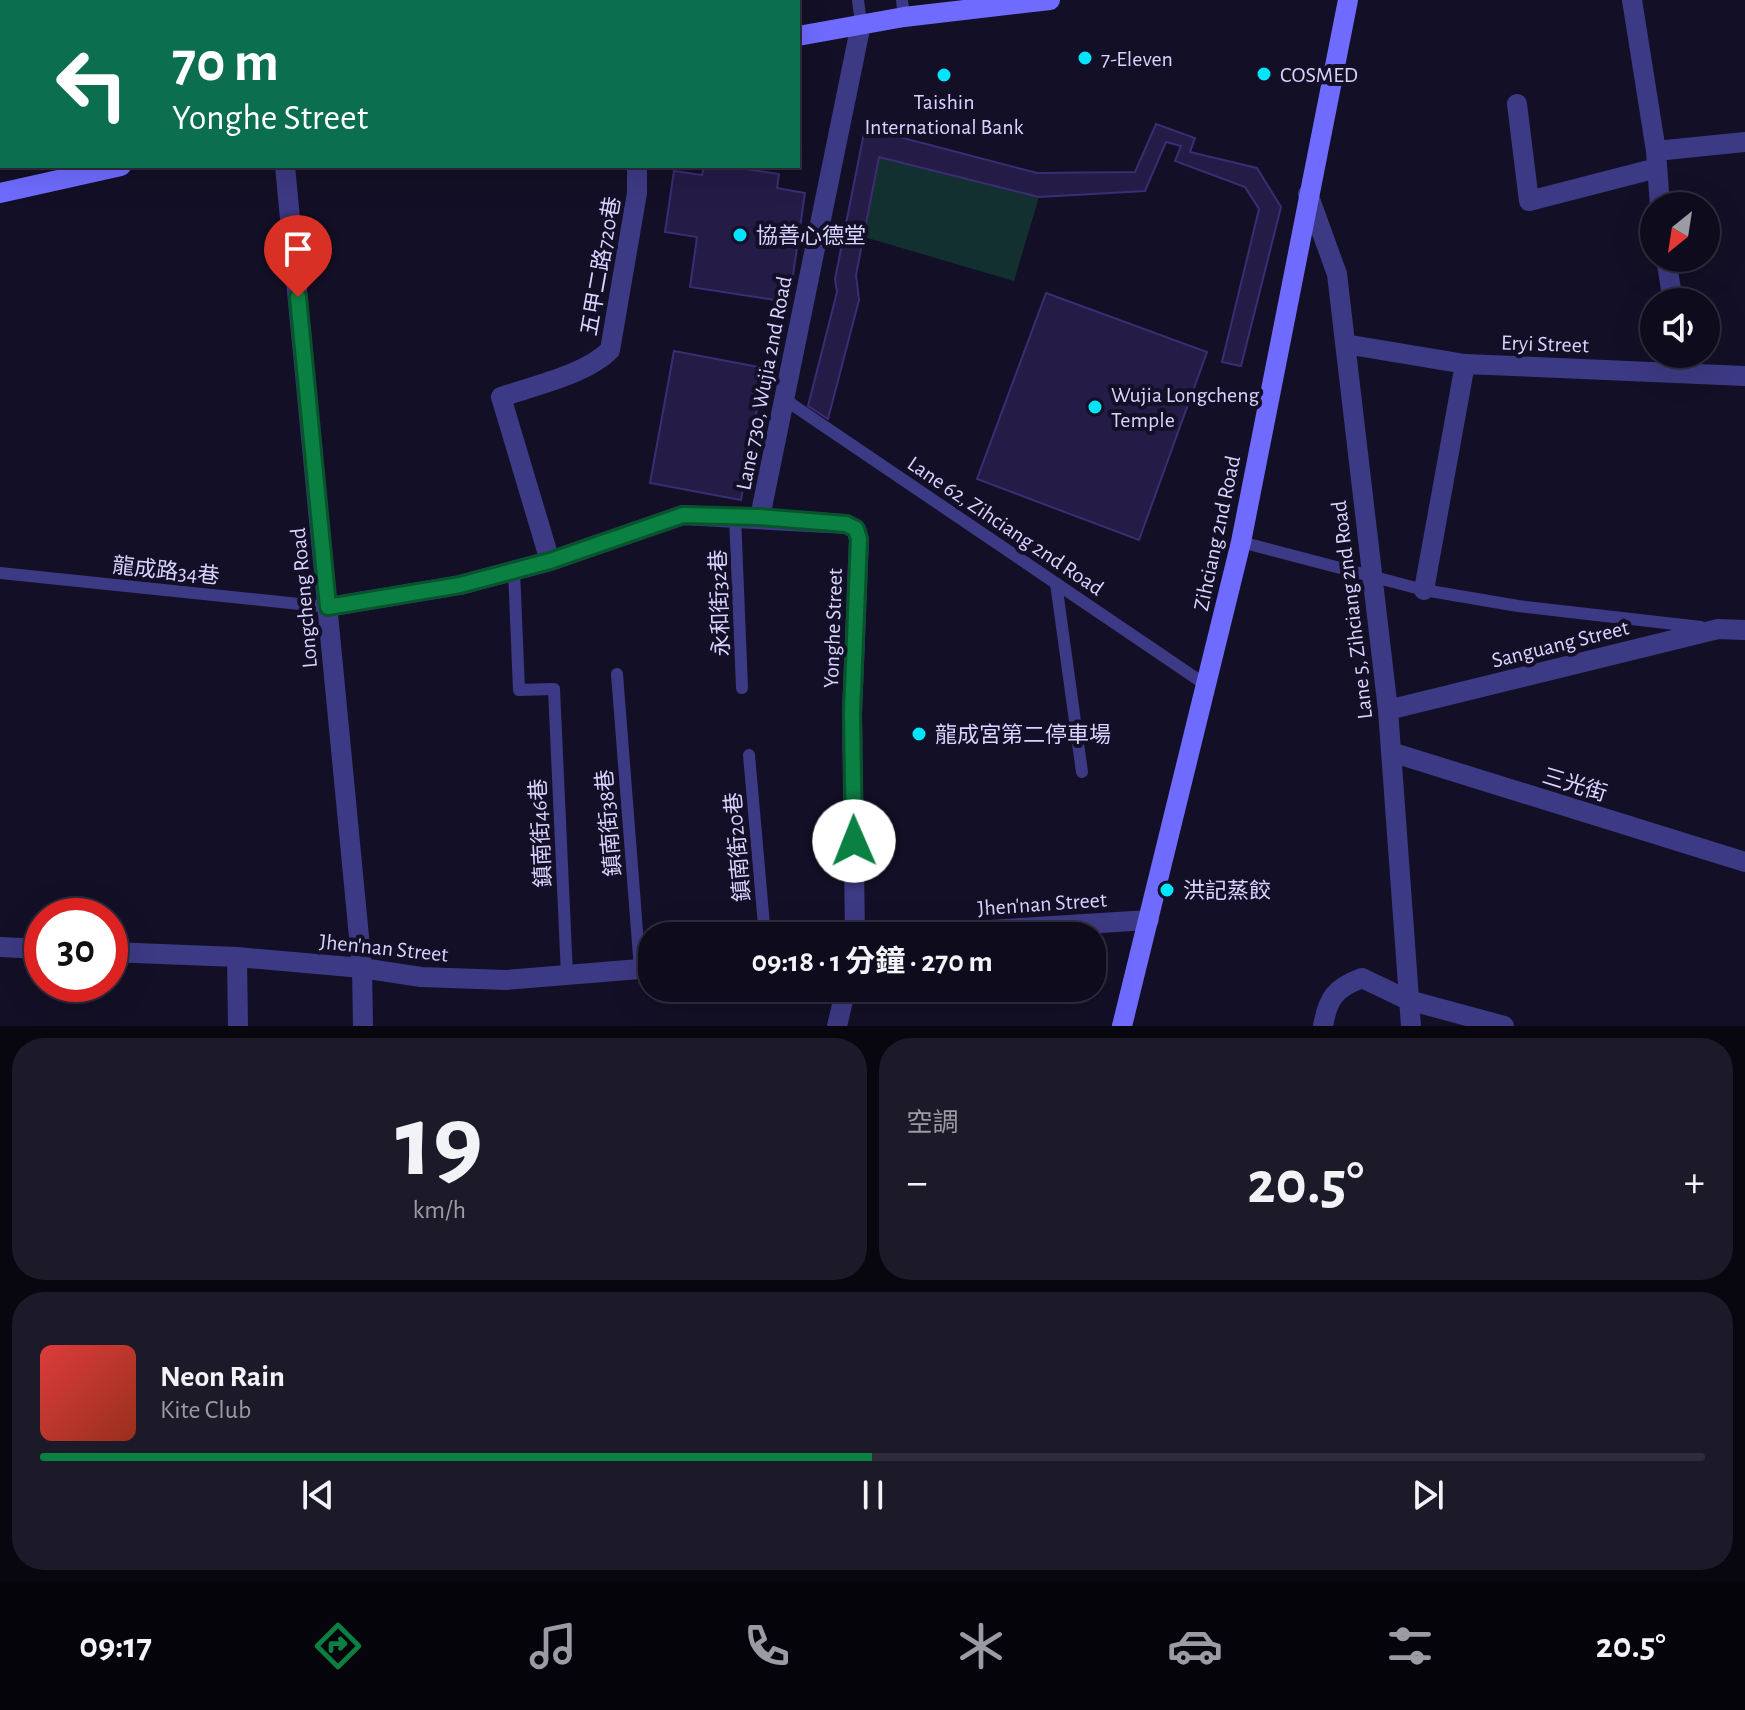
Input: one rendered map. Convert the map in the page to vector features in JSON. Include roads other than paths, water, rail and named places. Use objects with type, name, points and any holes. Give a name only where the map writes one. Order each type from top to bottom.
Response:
[{"type":"street","points":[[800,36],[861,24],[903,9],[1050,0]]},
{"type":"street","name":"Zihciang 2nd Road","points":[[1122,1026],[1241,542],[1348,0]]},
{"type":"street","points":[[1632,0],[1659,192]]},
{"type":"street","name":"Lane 730, Wujia 2nd Road","points":[[760,517],[861,24]]},
{"type":"street","points":[[1517,104],[1529,201],[1656,159],[1745,142]]},
{"type":"street","points":[[0,193],[108,168]]},
{"type":"street","name":"Longcheng Road","points":[[285,168],[362,968],[363,1026]]},
{"type":"street","name":"五甲二路720巷","points":[[550,561],[501,397],[593,364],[610,350],[637,193],[637,168]]},
{"type":"street","name":"Lane 5, Zihciang 2nd Road","points":[[1308,194],[1337,274],[1388,710],[1411,1026]]},
{"type":"street","name":"Eryi Street","points":[[1345,344],[1465,364],[1640,364]]},
{"type":"street","points":[[1424,590],[1465,364]]},
{"type":"street","name":"Eryi Street","points":[[1703,368],[1745,376]]},
{"type":"street","name":"Yonghe Street","points":[[328,607],[460,585],[550,561],[683,515],[760,517],[846,524],[856,529],[859,539],[852,713],[855,922]]},
{"type":"street","name":"Sanguang Street","points":[[1388,710],[1718,629],[1745,630]]},
{"type":"street","name":"三光街","points":[[1391,752],[1745,862]]},
{"type":"street","name":"Jhen'nan Street","points":[[1106,923],[1149,920]]},
{"type":"street","points":[[0,947],[24,948]]},
{"type":"street","name":"Jhen'nan Street","points":[[128,953],[237,957],[362,968],[421,977],[506,980],[638,969]]},
{"type":"street","points":[[237,957],[238,1026]]},
{"type":"street","points":[[1323,1026],[1327,1003],[1344,985],[1362,978],[1408,1000],[1504,1026]]},
{"type":"street","points":[[837,1026],[843,1002]]},
{"type":"lane","points":[[858,0],[861,24]]},
{"type":"lane","name":"Lane 62, Zihciang 2nd Road","points":[[784,399],[1206,685]]},
{"type":"lane","name":"永和街32巷","points":[[735,516],[742,688]]},
{"type":"lane","points":[[1241,542],[1424,590],[1518,606],[1718,629]]},
{"type":"lane","name":"鎮南街46巷","points":[[514,570],[519,690],[554,689],[567,975]]},
{"type":"lane","name":"龍成路34巷","points":[[0,573],[328,607]]},
{"type":"lane","points":[[1056,583],[1082,772]]},
{"type":"lane","name":"鎮南街38巷","points":[[617,674],[641,922]]},
{"type":"lane","name":"鎮南街20巷","points":[[749,755],[764,922]]},
{"type":"place","name":"7-Eleven","points":[[1085,58]]},
{"type":"place","name":"COSMED","points":[[1264,74]]},
{"type":"place","name":"Taishin International Bank","points":[[944,75]]},
{"type":"place","name":"協善心德堂","points":[[740,235]]},
{"type":"place","name":"Wujia Longcheng Temple","points":[[1095,407]]},
{"type":"place","name":"龍成宮第二停車場","points":[[919,734]]},
{"type":"place","name":"洪記蒸餃","points":[[1167,890]]}]
